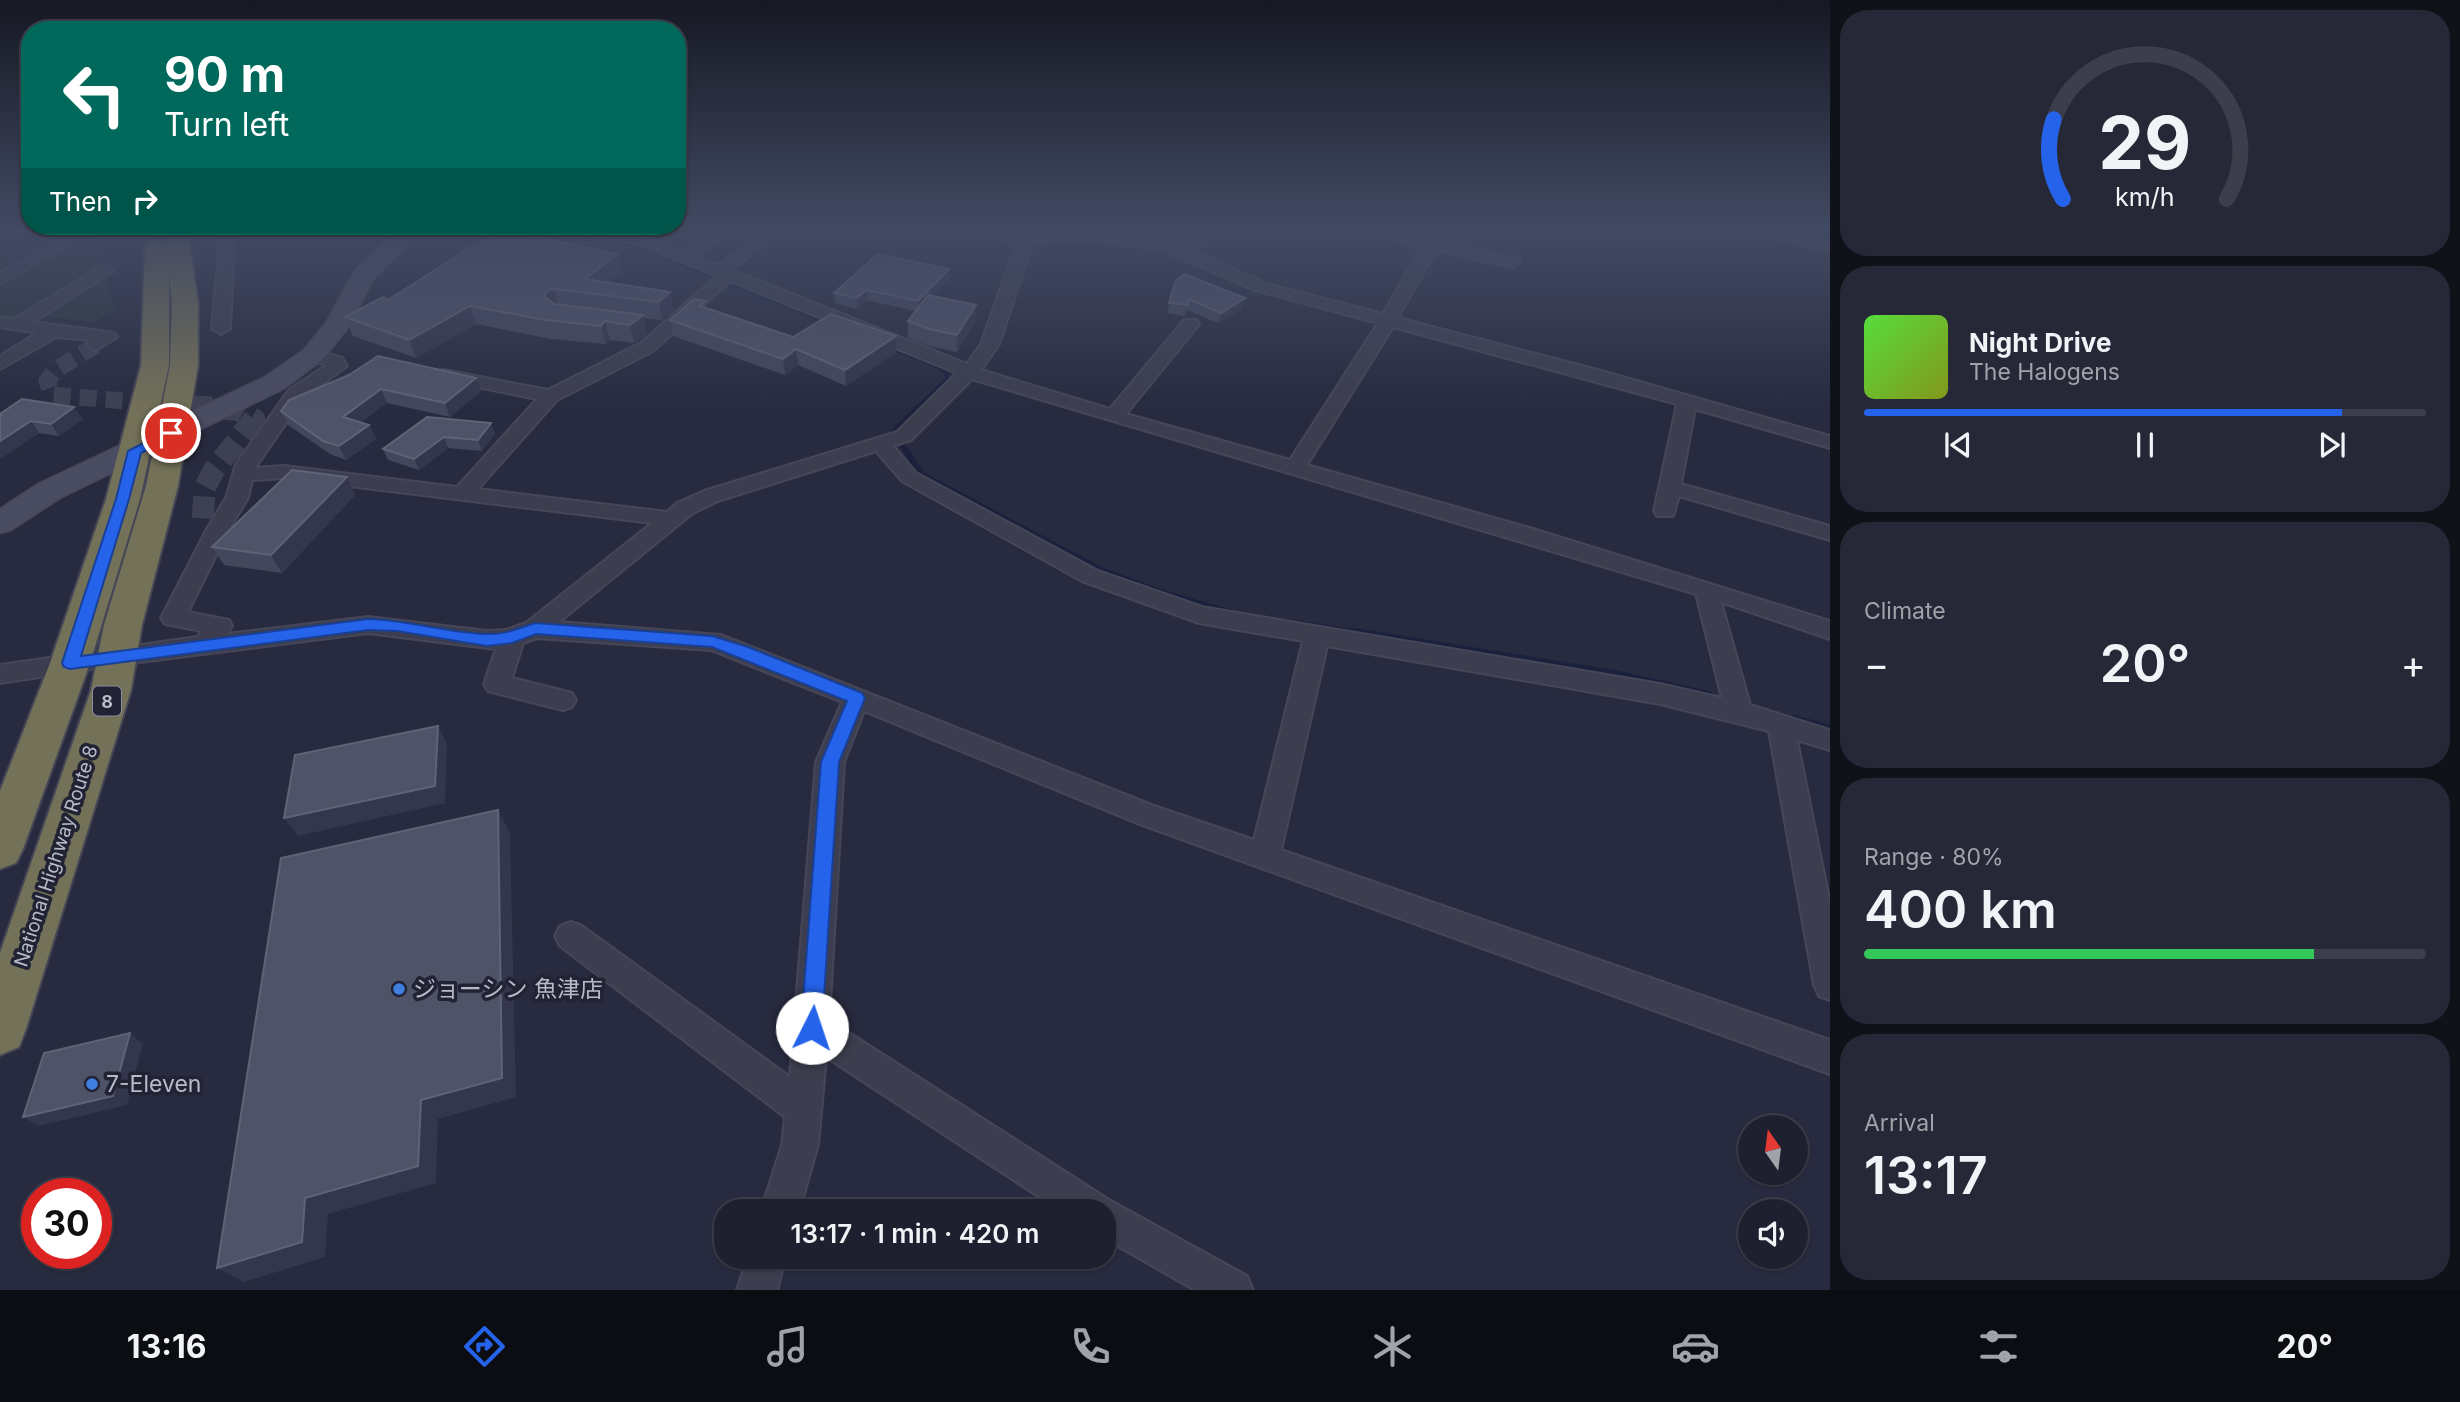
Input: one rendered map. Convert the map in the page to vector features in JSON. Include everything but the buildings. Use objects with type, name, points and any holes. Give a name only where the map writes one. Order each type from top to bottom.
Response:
[{"type":"highway","points":[[0,849],[70,663],[119,512],[155,365],[157,290]]},
{"type":"highway","name":"National Highway Route 8","points":[[0,1029],[111,690],[117,656],[162,486],[184,365],[183,290]]},
{"type":"main road","points":[[0,523],[49,491],[274,383],[313,355],[337,326],[356,290]]},
{"type":"street","points":[[9,323],[68,290]]},
{"type":"street","points":[[221,329],[224,290]]},
{"type":"street","points":[[463,493],[550,396],[647,347],[669,329],[706,290]]},
{"type":"street","points":[[766,290],[995,382],[1706,589],[1830,630]]},
{"type":"street","points":[[564,700],[497,684],[524,633],[685,508],[711,496],[904,436],[979,362],[990,344],[1010,290]]},
{"type":"street","points":[[1269,290],[1599,376],[1830,442]]},
{"type":"street","points":[[1295,468],[1405,290]]},
{"type":"street","points":[[9,323],[108,337],[96,345]]},
{"type":"street","points":[[1115,415],[1189,324]]},
{"type":"street","points":[[641,325],[669,329]]},
{"type":"street","points":[[0,364],[53,331]]},
{"type":"street","points":[[205,645],[220,626],[173,618],[210,528],[237,498],[246,464],[296,394],[338,366],[336,362],[313,355]]},
{"type":"street","points":[[432,372],[550,396]]},
{"type":"street","points":[[1665,511],[1687,402]]},
{"type":"street","points":[[882,445],[909,477],[1090,576],[1199,615],[1660,694],[1739,712],[1830,740]]},
{"type":"street","points":[[242,475],[284,472],[671,519]]},
{"type":"street","points":[[1670,486],[1830,533]]},
{"type":"street","points":[[1706,589],[1739,712]]},
{"type":"street","points":[[0,674],[117,656],[368,625],[397,625],[487,640],[524,633],[712,641],[1147,815],[1830,1056]]},
{"type":"street","points":[[1265,856],[1317,635]]},
{"type":"street","points":[[784,1199],[800,1145],[804,1109],[830,762],[856,698]]},
{"type":"street","points":[[1781,726],[1830,985]]},
{"type":"street","points":[[570,936],[804,1109]]},
{"type":"street","points":[[812,1028],[1076,1199]]},
{"type":"street","points":[[1116,1224],[1233,1290]]},
{"type":"street","points":[[757,1290],[763,1269]]},
{"type":"shaded area","points":[[0,290],[65,290],[21,317],[0,315]]},
{"type":"shaded area","points":[[75,290],[109,290],[116,309],[95,322],[36,316]]},
{"type":"waterway","points":[[748,290],[830,323]]},
{"type":"waterway","points":[[889,347],[939,367],[947,375],[947,379],[894,432],[922,475],[1103,571],[1166,594],[1232,613]]},
{"type":"waterway","points":[[1289,622],[1365,634]]},
{"type":"waterway","points":[[1354,632],[1619,675],[1708,695]]},
{"type":"waterway","points":[[1794,719],[1830,729]]},
{"type":"tunnel","points":[[96,345],[56,370],[47,381],[52,395],[212,408]]},
{"type":"tunnel","points":[[190,406],[238,410],[254,419],[214,470],[205,487],[202,527]]},
{"type":"place","name":"ジョーシン 魚津店","points":[[399,989]]},
{"type":"place","name":"7-Eleven","points":[[92,1084]]},
{"type":"route","points":[[171,433],[135,451],[70,663],[368,625],[397,625],[487,640],[512,638],[535,629],[712,641],[856,698],[830,762],[812,1028]]}]
